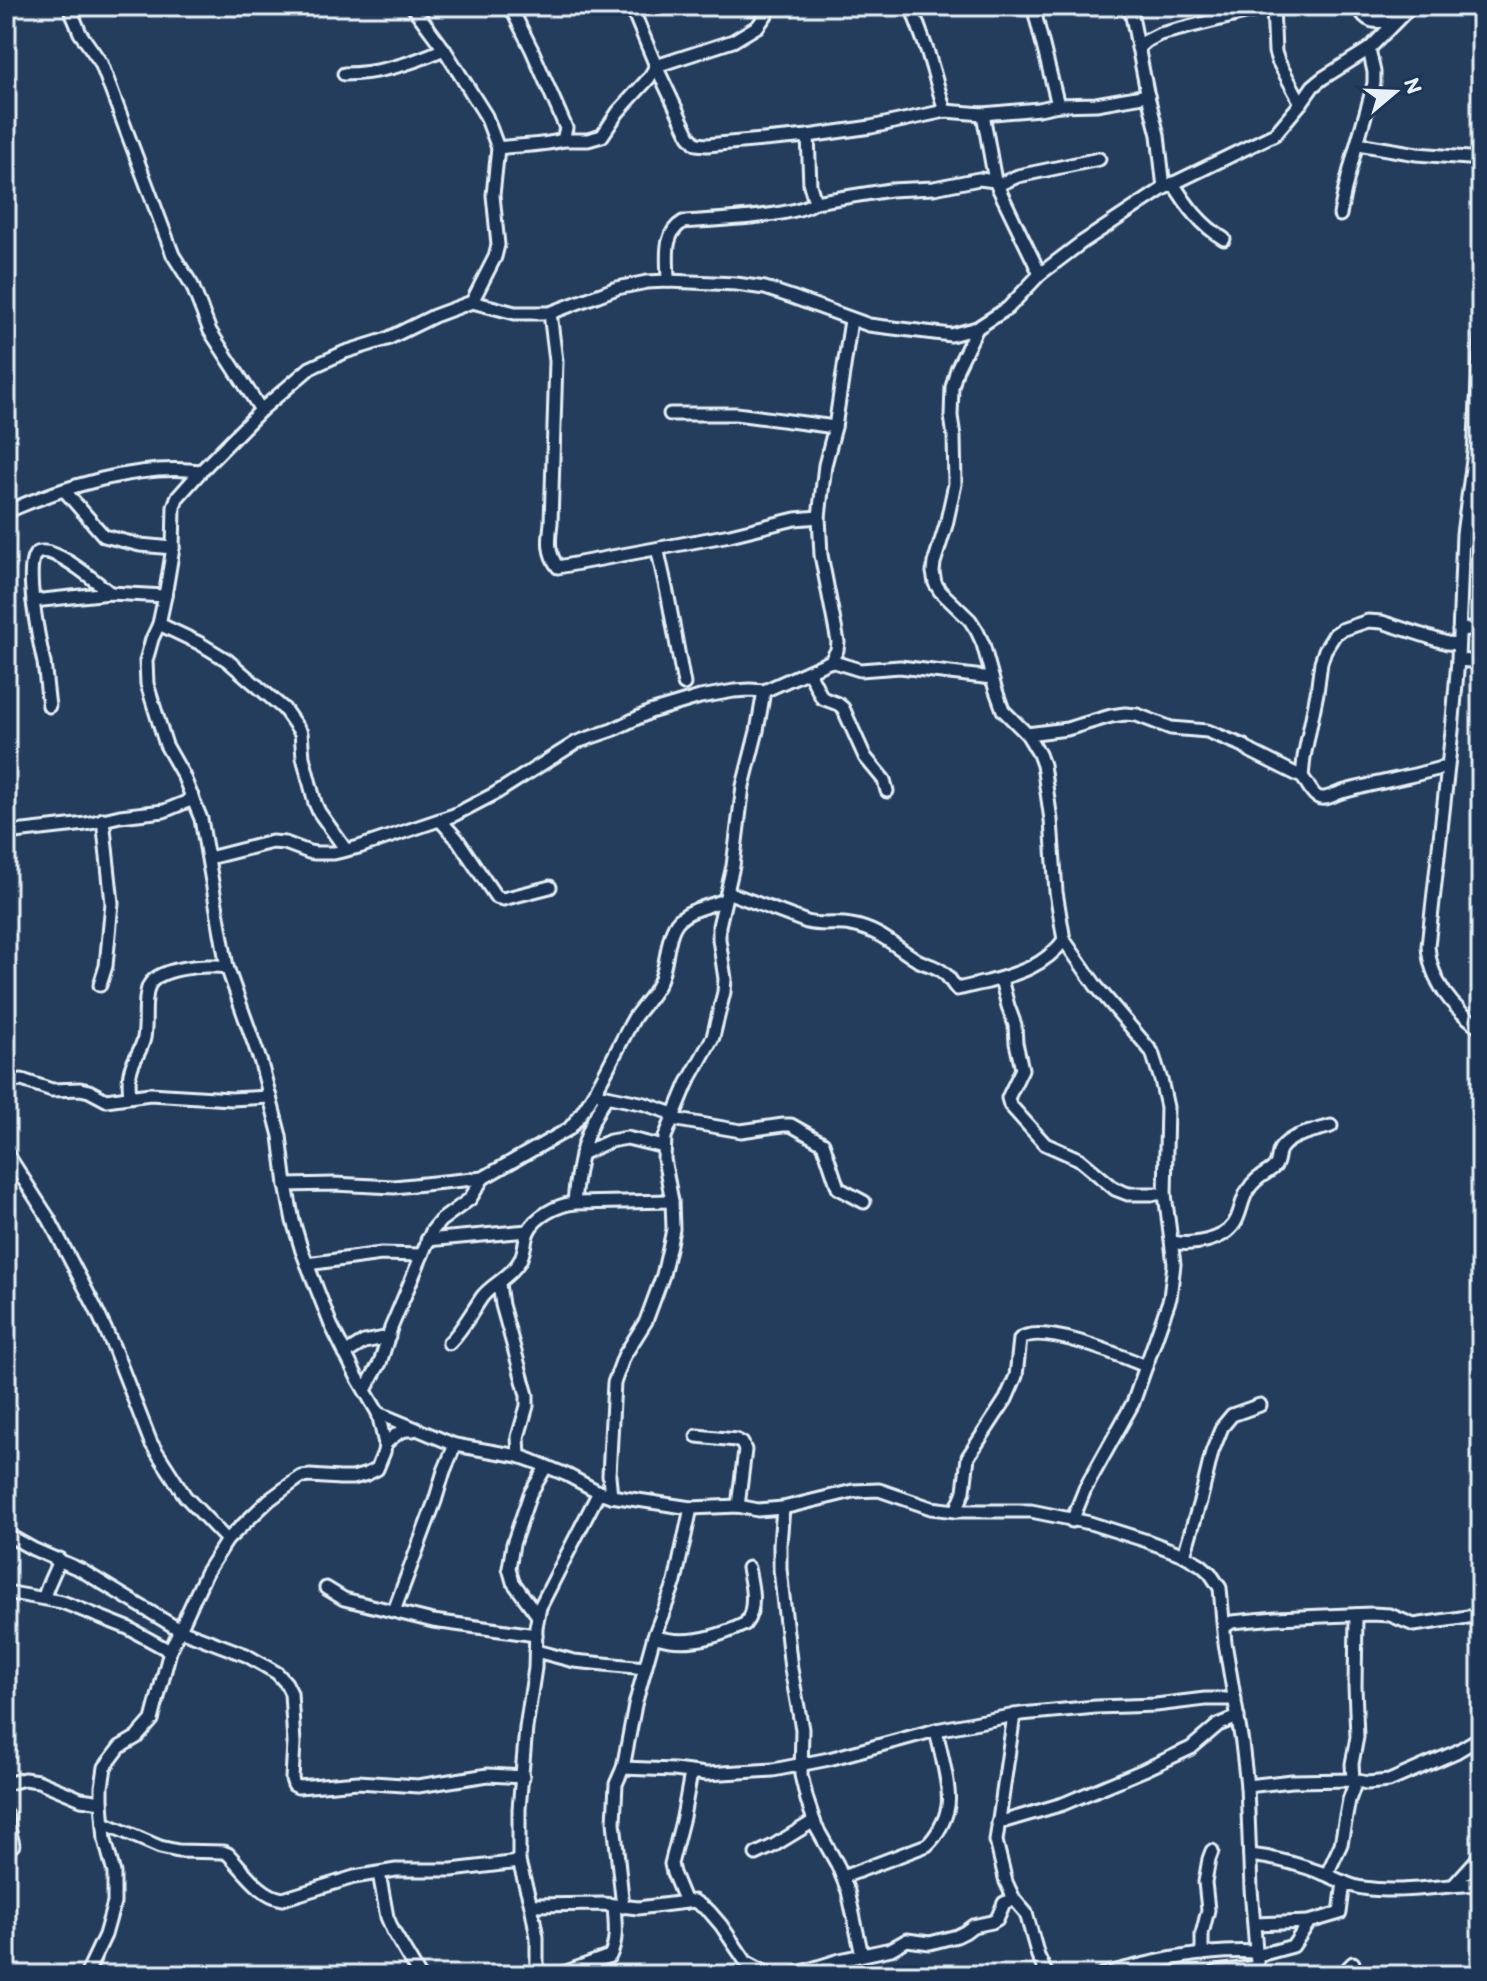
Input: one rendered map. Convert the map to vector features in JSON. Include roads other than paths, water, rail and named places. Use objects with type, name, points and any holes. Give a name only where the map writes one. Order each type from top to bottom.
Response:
[{"type":"street","points":[[69,6],[80,33],[101,63],[173,255],[192,285],[210,331],[261,410]]},
{"type":"street","points":[[412,6],[444,49],[486,116],[498,148],[493,195],[498,245],[472,302]]},
{"type":"street","points":[[510,6],[564,119],[566,128],[563,140]]},
{"type":"street","points":[[631,6],[656,66],[689,136],[696,144],[808,136],[871,127],[945,111],[983,114],[1096,104],[1148,95]]},
{"type":"street","points":[[911,6],[945,111]]},
{"type":"street","points":[[1033,6],[1058,105]]},
{"type":"street","points":[[1130,6],[1169,186],[1211,231],[1224,239]]},
{"type":"street","points":[[1138,48],[1160,34],[1273,6],[1275,52],[1301,103]]},
{"type":"street","points":[[1358,6],[1366,19],[1374,22],[1397,20]]},
{"type":"street","points":[[86,1975],[105,1935],[114,1903],[114,1873],[105,1840],[102,1802],[105,1767],[120,1747],[137,1737],[152,1720],[170,1651],[206,1573],[227,1540],[269,1500],[301,1477],[353,1478],[367,1474],[377,1469],[385,1444],[378,1413],[345,1354],[307,1264],[293,1221],[280,1136],[270,1097],[227,967],[201,819],[183,775],[166,745],[147,684],[146,661],[165,596],[177,498],[261,410],[310,368],[472,302],[515,313],[550,313],[617,288],[647,282],[736,284],[765,288],[869,325],[951,335],[977,328],[1008,308],[1040,274],[1081,243],[1169,186],[1275,134],[1313,86],[1369,49],[1411,6]]},
{"type":"street","points":[[498,148],[602,136],[656,66],[733,41],[758,26],[768,12]]},
{"type":"street","points":[[344,74],[367,74],[444,49]]},
{"type":"street","points":[[1340,215],[1344,189],[1374,83],[1369,49]]},
{"type":"street","points":[[983,114],[997,183],[1040,274]]},
{"type":"street","points":[[808,136],[810,185],[815,202]]},
{"type":"street","points":[[1358,144],[1417,154],[1481,159]]},
{"type":"street","points":[[668,281],[670,233],[683,222],[800,210],[815,202],[890,190],[934,188],[979,179],[997,183],[1099,159]]},
{"type":"street","points":[[550,313],[556,361],[548,546],[554,564],[558,567],[730,535],[795,519],[819,517]]},
{"type":"street","points":[[209,858],[272,842],[285,843],[309,852],[346,850],[454,815],[496,793],[577,742],[650,712],[700,697],[734,691],[764,691],[831,661],[838,642],[821,555],[819,517],[825,465],[835,427],[851,320]]},
{"type":"street","points":[[977,328],[957,369],[952,387],[955,484],[934,563],[935,583],[977,631],[1003,710],[1027,734],[1043,765],[1064,940],[1096,986],[1152,1052],[1166,1100],[1165,1194],[1174,1264],[1170,1298],[1133,1403],[1085,1489],[1072,1521]]},
{"type":"street","points":[[1481,335],[1478,428],[1463,534],[1458,660],[1429,932],[1429,956],[1443,992],[1481,1028]]},
{"type":"street","points":[[670,414],[736,414],[835,427]]},
{"type":"street","points":[[6,512],[32,500],[126,473],[201,471]]},
{"type":"street","points":[[64,490],[104,536],[140,545],[173,548]]},
{"type":"street","points":[[660,548],[658,552],[684,684]]},
{"type":"street","points":[[49,706],[33,601],[31,564],[34,556],[38,552],[56,555],[84,570],[110,593]]},
{"type":"street","points":[[33,601],[110,593],[165,596]]},
{"type":"street","points":[[1302,777],[1321,662],[1335,634],[1368,621],[1382,622],[1458,644]]},
{"type":"street","points":[[159,624],[227,660],[284,709],[301,733],[303,757],[315,803],[346,850]]},
{"type":"street","points":[[1459,630],[1481,628]]},
{"type":"street","points":[[1458,660],[1481,662]]},
{"type":"street","points":[[831,661],[860,670],[900,667],[992,678]]},
{"type":"street","points":[[809,672],[822,698],[843,708],[865,757],[884,780],[887,791]]},
{"type":"street","points":[[538,1973],[537,1937],[519,1862],[519,1809],[538,1616],[545,1597],[605,1494],[609,1475],[614,1383],[624,1356],[646,1321],[663,1275],[673,1229],[664,1147],[687,1084],[716,1029],[724,992],[719,926],[733,866],[743,786],[764,691]]},
{"type":"street","points":[[1027,734],[1067,729],[1111,716],[1137,715],[1171,728],[1207,731],[1244,746],[1302,777],[1319,798],[1374,783],[1413,777],[1447,766]]},
{"type":"street","points":[[6,833],[164,811],[186,802],[192,796]]},
{"type":"street","points":[[100,985],[106,966],[112,903],[103,819]]},
{"type":"street","points":[[440,820],[457,839],[496,897],[503,899],[550,887]]},
{"type":"street","points":[[286,1185],[394,1187],[483,1178],[569,1129],[579,1117],[635,1017],[659,985],[676,922],[684,915],[725,896],[818,925],[838,923],[876,932],[913,957],[944,972],[957,989],[1020,973],[1036,965],[1064,940]]},
{"type":"street","points":[[130,1096],[129,1076],[144,1039],[148,985],[161,975],[185,968],[227,967]]},
{"type":"street","points":[[1001,979],[1015,1025],[1022,1069],[1008,1103],[1045,1144],[1079,1159],[1115,1189],[1128,1194],[1165,1194]]},
{"type":"street","points":[[6,1081],[22,1080],[52,1090],[80,1089],[106,1100],[150,1094],[231,1099],[270,1097]]},
{"type":"street","points":[[593,1093],[645,1104],[673,1117],[741,1131],[783,1125],[797,1127],[823,1143],[838,1188],[864,1202]]},
{"type":"street","points":[[574,1203],[581,1154],[591,1121],[607,1096]]},
{"type":"street","points":[[1172,1242],[1197,1243],[1229,1230],[1236,1222],[1248,1190],[1257,1178],[1275,1166],[1281,1148],[1300,1136],[1331,1126]]},
{"type":"street","points":[[581,1154],[610,1141],[627,1138],[664,1147]]},
{"type":"street","points":[[6,1152],[49,1219],[95,1307],[151,1443],[185,1496],[227,1540]]},
{"type":"street","points":[[365,1390],[380,1363],[391,1328],[432,1231],[440,1221],[470,1199],[483,1178]]},
{"type":"street","points":[[449,1343],[462,1330],[483,1297],[520,1261],[528,1231],[543,1216],[561,1205],[574,1203],[672,1201]]},
{"type":"street","points":[[427,1240],[528,1231]]},
{"type":"street","points":[[307,1264],[381,1254],[422,1255]]},
{"type":"street","points":[[499,1284],[527,1395],[518,1437],[519,1456]]},
{"type":"street","points":[[956,1511],[964,1491],[968,1457],[1006,1399],[1016,1376],[1021,1336],[1035,1334],[1071,1339],[1146,1366]]},
{"type":"street","points":[[345,1354],[364,1342],[389,1337]]},
{"type":"street","points":[[1184,1555],[1212,1452],[1222,1427],[1232,1415],[1260,1405]]},
{"type":"street","points":[[378,1413],[455,1445],[519,1456],[605,1494],[691,1508],[738,1506],[758,1510],[783,1508],[834,1495],[879,1490],[931,1508],[1031,1511],[1120,1531],[1184,1555],[1201,1565],[1220,1588],[1225,1643],[1247,1786],[1257,1962]]},
{"type":"street","points":[[385,1444],[407,1429],[417,1430]]},
{"type":"street","points":[[697,1436],[742,1443],[745,1450],[738,1506]]},
{"type":"street","points":[[394,1611],[455,1445]]},
{"type":"street","points":[[538,1616],[513,1582],[509,1568],[513,1544],[530,1494],[546,1467]]},
{"type":"street","points":[[564,1974],[610,1956],[614,1948],[622,1881],[614,1822],[616,1784],[623,1768],[635,1705],[654,1636],[675,1582],[691,1508]]},
{"type":"street","points":[[783,1508],[780,1569],[791,1669],[802,1729],[801,1765],[807,1800],[848,1891],[862,1955]]},
{"type":"street","points":[[6,1534],[81,1570],[180,1630],[246,1655],[277,1673],[291,1693],[294,1743],[292,1779],[298,1787],[358,1782],[418,1786],[488,1775],[523,1777]]},
{"type":"street","points":[[44,1598],[59,1559]]},
{"type":"street","points":[[654,1636],[668,1641],[715,1637],[745,1624],[751,1614],[752,1597],[748,1568]]},
{"type":"street","points":[[326,1588],[344,1599],[433,1621],[536,1635]]},
{"type":"street","points":[[6,1592],[71,1605],[128,1628],[170,1651]]},
{"type":"street","points":[[1224,1627],[1232,1622],[1276,1618],[1372,1614],[1390,1615],[1414,1625],[1481,1615]]},
{"type":"street","points":[[1327,1874],[1341,1844],[1354,1781],[1352,1764],[1357,1737],[1356,1615]]},
{"type":"street","points":[[536,1651],[574,1661],[645,1668]]},
{"type":"street","points":[[623,1768],[706,1774],[760,1771],[801,1765],[936,1730],[1014,1715],[1235,1699]]},
{"type":"street","points":[[1014,1715],[996,1841],[1006,1882],[1014,1899],[1026,1913],[1038,1956],[1047,1975]]},
{"type":"street","points":[[998,1823],[1063,1804],[1144,1770],[1191,1748],[1218,1725],[1238,1717]]},
{"type":"street","points":[[843,1877],[933,1840],[948,1808],[936,1730]]},
{"type":"street","points":[[1247,1786],[1292,1781],[1389,1781],[1456,1752],[1481,1737]]},
{"type":"street","points":[[685,1902],[671,1864],[691,1773]]},
{"type":"street","points":[[6,1784],[24,1779],[38,1781],[81,1799],[102,1802]]},
{"type":"street","points":[[6,1815],[13,1845]]},
{"type":"street","points":[[756,1854],[814,1821]]},
{"type":"street","points":[[104,1823],[160,1847],[228,1854],[262,1890],[274,1898],[283,1899],[354,1877],[379,1873],[413,1869],[452,1870],[519,1862]]},
{"type":"street","points":[[1202,1954],[1202,1934],[1208,1910],[1205,1882],[1212,1851]]},
{"type":"street","points":[[1250,1855],[1280,1858],[1365,1889],[1481,1884]]},
{"type":"street","points":[[1454,1885],[1481,1855]]},
{"type":"street","points":[[379,1873],[387,1917],[419,1975]]},
{"type":"street","points":[[1255,1924],[1309,1922],[1340,1913],[1344,1882]]},
{"type":"street","points":[[792,1975],[891,1949],[907,1940],[930,1943],[957,1936],[973,1926],[997,1919],[1004,1903],[1014,1899]]},
{"type":"street","points":[[531,1905],[650,1907],[694,1901],[709,1911],[721,1925],[746,1962],[770,1975]]},
{"type":"street","points":[[1216,1972],[1257,1962],[1293,1946],[1309,1922]]},
{"type":"street","points":[[1101,1975],[1202,1954],[1237,1951],[1257,1962]]},
{"type":"street","points":[[1341,1975],[1353,1963]]}]
